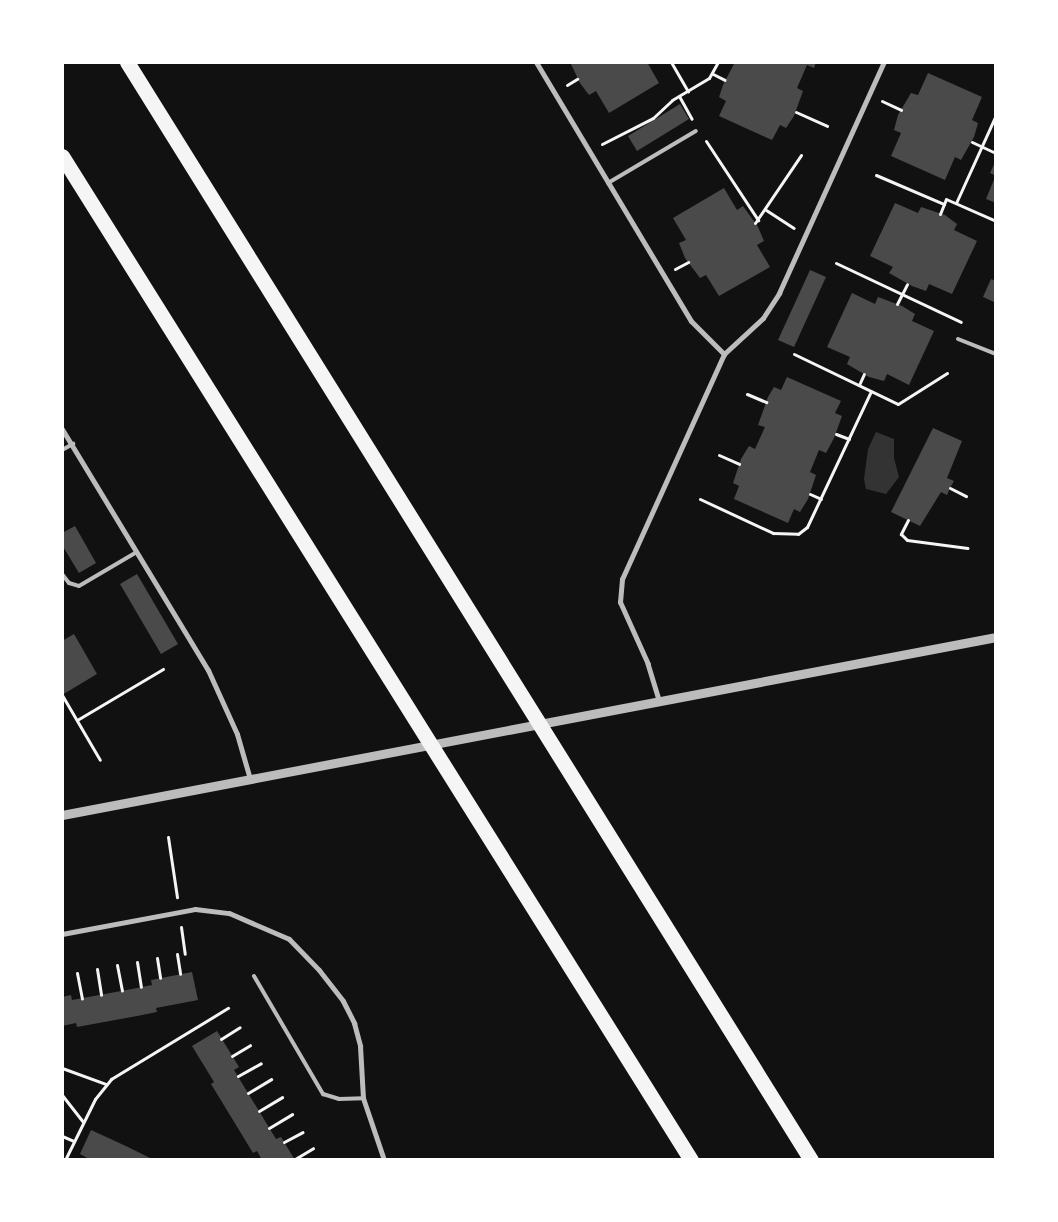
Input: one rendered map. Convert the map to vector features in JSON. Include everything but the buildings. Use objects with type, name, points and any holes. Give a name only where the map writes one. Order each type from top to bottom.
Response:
[{"type":"highway","points":[[127,62],[811,1160]]},
{"type":"highway","points":[[62,156],[691,1160]]},
{"type":"street","points":[[536,62],[691,320],[724,354]]},
{"type":"street","points":[[658,701],[654,681],[620,602],[619,591],[724,354],[764,318],[779,293],[884,62]]},
{"type":"street","points":[[62,429],[73,444],[208,670],[237,734],[250,779]]},
{"type":"street","points":[[62,815],[996,637]]},
{"type":"street","points":[[62,934],[195,910],[213,910],[247,919],[289,939],[331,986],[354,1023],[360,1046],[364,1098],[384,1160]]},
{"type":"lane","points":[[608,183],[699,132]]},
{"type":"lane","points":[[958,339],[996,354]]},
{"type":"lane","points":[[62,450],[73,444]]},
{"type":"lane","points":[[62,574],[69,583],[79,586],[137,552]]},
{"type":"lane","points":[[254,976],[323,1094],[339,1099],[364,1098]]},
{"type":"path","points":[[671,62],[688,91]]},
{"type":"path","points":[[599,145],[653,118],[679,96],[713,74],[718,62]]},
{"type":"path","points":[[713,74],[725,80]]},
{"type":"path","points":[[564,86],[577,79]]},
{"type":"path","points":[[679,96],[697,126]]},
{"type":"path","points":[[882,101],[901,110]]},
{"type":"path","points":[[796,112],[827,126]]},
{"type":"path","points":[[956,203],[996,115]]},
{"type":"path","points":[[699,132],[757,221],[802,155]]},
{"type":"path","points":[[972,142],[996,153]]},
{"type":"path","points":[[876,175],[944,204]]},
{"type":"path","points":[[940,214],[946,199],[996,221]]},
{"type":"path","points":[[766,210],[799,231]]},
{"type":"path","points":[[675,270],[688,262]]},
{"type":"path","points":[[836,262],[961,322]]},
{"type":"path","points":[[898,304],[907,284]]},
{"type":"path","points":[[794,354],[898,404],[947,373]]},
{"type":"path","points":[[859,385],[864,374]]},
{"type":"path","points":[[700,499],[762,529],[786,536],[808,527],[871,391]]},
{"type":"path","points":[[747,394],[766,402]]},
{"type":"path","points":[[836,434],[848,439]]},
{"type":"path","points":[[720,455],[739,464]]},
{"type":"path","points":[[950,488],[966,496]]},
{"type":"path","points":[[810,494],[821,499]]},
{"type":"path","points":[[908,520],[901,534],[907,540],[967,548]]},
{"type":"path","points":[[77,720],[163,669]]},
{"type":"path","points":[[62,695],[100,760]]},
{"type":"path","points":[[168,837],[177,897]]},
{"type":"path","points":[[181,926],[184,954]]},
{"type":"path","points":[[177,954],[180,974]]},
{"type":"path","points":[[157,958],[160,978]]},
{"type":"path","points":[[137,962],[141,987]]},
{"type":"path","points":[[117,965],[122,991]]},
{"type":"path","points":[[97,969],[101,995]]},
{"type":"path","points":[[77,973],[82,999]]},
{"type":"path","points":[[64,1159],[83,1122],[106,1084],[117,1074],[228,1008]]},
{"type":"path","points":[[221,1039],[240,1028]]},
{"type":"path","points":[[232,1056],[250,1045]]},
{"type":"path","points":[[238,1076],[261,1063]]},
{"type":"path","points":[[62,1068],[106,1084]]},
{"type":"path","points":[[248,1093],[271,1079]]},
{"type":"path","points":[[62,1095],[83,1122]]},
{"type":"path","points":[[259,1111],[282,1097]]},
{"type":"path","points":[[269,1128],[292,1114]]},
{"type":"path","points":[[284,1142],[303,1132]]},
{"type":"path","points":[[62,1136],[74,1141]]},
{"type":"path","points":[[295,1159],[313,1148]]},
{"type":"shaded area","points":[[876,432],[894,439],[894,458],[899,477],[886,494],[866,489],[864,479],[868,449]]}]
